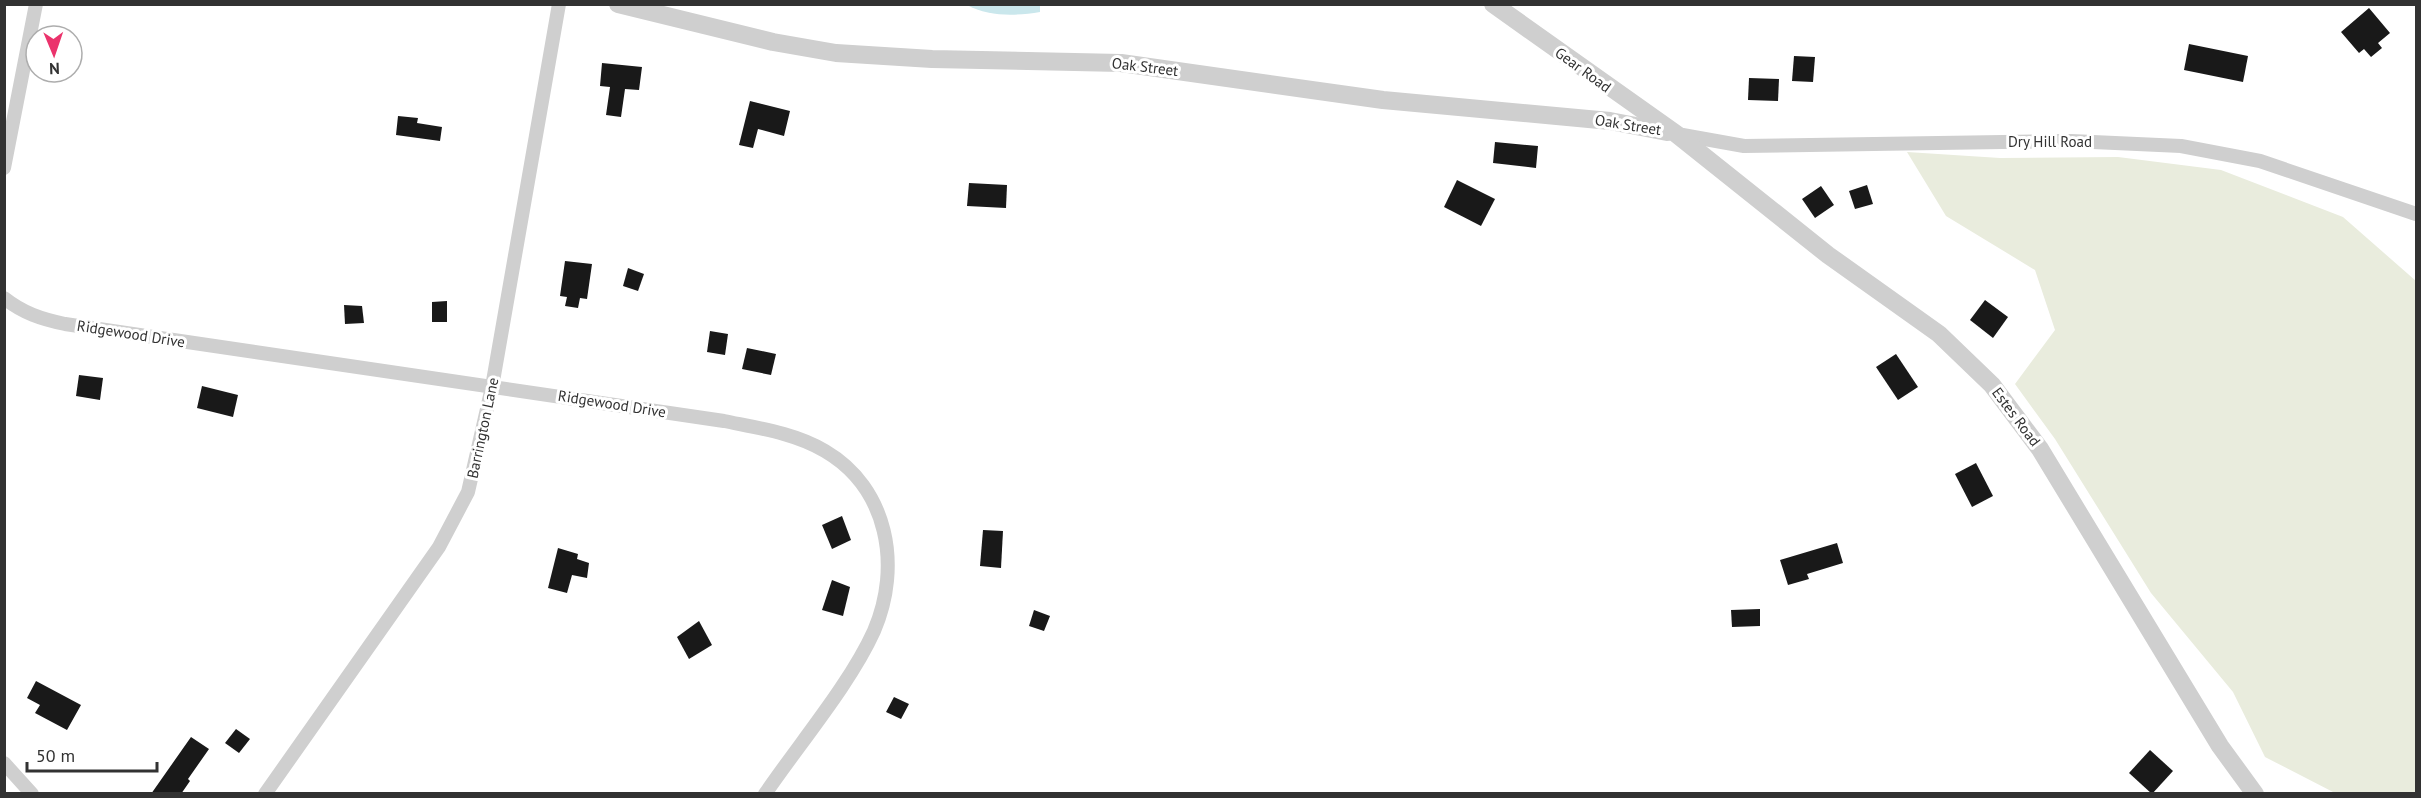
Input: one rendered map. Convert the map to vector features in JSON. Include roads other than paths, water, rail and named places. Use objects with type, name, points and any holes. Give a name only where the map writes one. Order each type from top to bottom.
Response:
[{"type":"street","points":[[4,168],[36,4]]},
{"type":"street","name":"Barrington Lane","points":[[265,794],[439,547],[460,511],[477,459],[492,387],[559,4]]},
{"type":"street","name":"Oak Street","points":[[618,4],[774,42],[836,53],[932,59],[1121,63],[1383,100],[1610,121],[1675,133]]},
{"type":"street","name":"Gear Road","points":[[1493,4],[1675,133]]},
{"type":"street","name":"Dry Hill Road","points":[[1675,133],[1744,146],[2071,141],[2181,146],[2260,161],[2416,214]]},
{"type":"street","name":"Estes Road","points":[[1675,133],[1828,255],[1939,334],[1992,385],[2040,449],[2220,746],[2255,794]]},
{"type":"street","name":"Ridgewood Drive","points":[[4,298],[18,309],[40,319],[64,324],[557,395],[765,429],[823,450],[856,475],[878,509],[888,549],[887,582],[882,610],[854,667],[765,794]]},
{"type":"street","points":[[4,763],[33,794]]},
{"type":"water","points":[[967,5],[1040,5],[1040,12],[1003,14],[984,12]]}]
